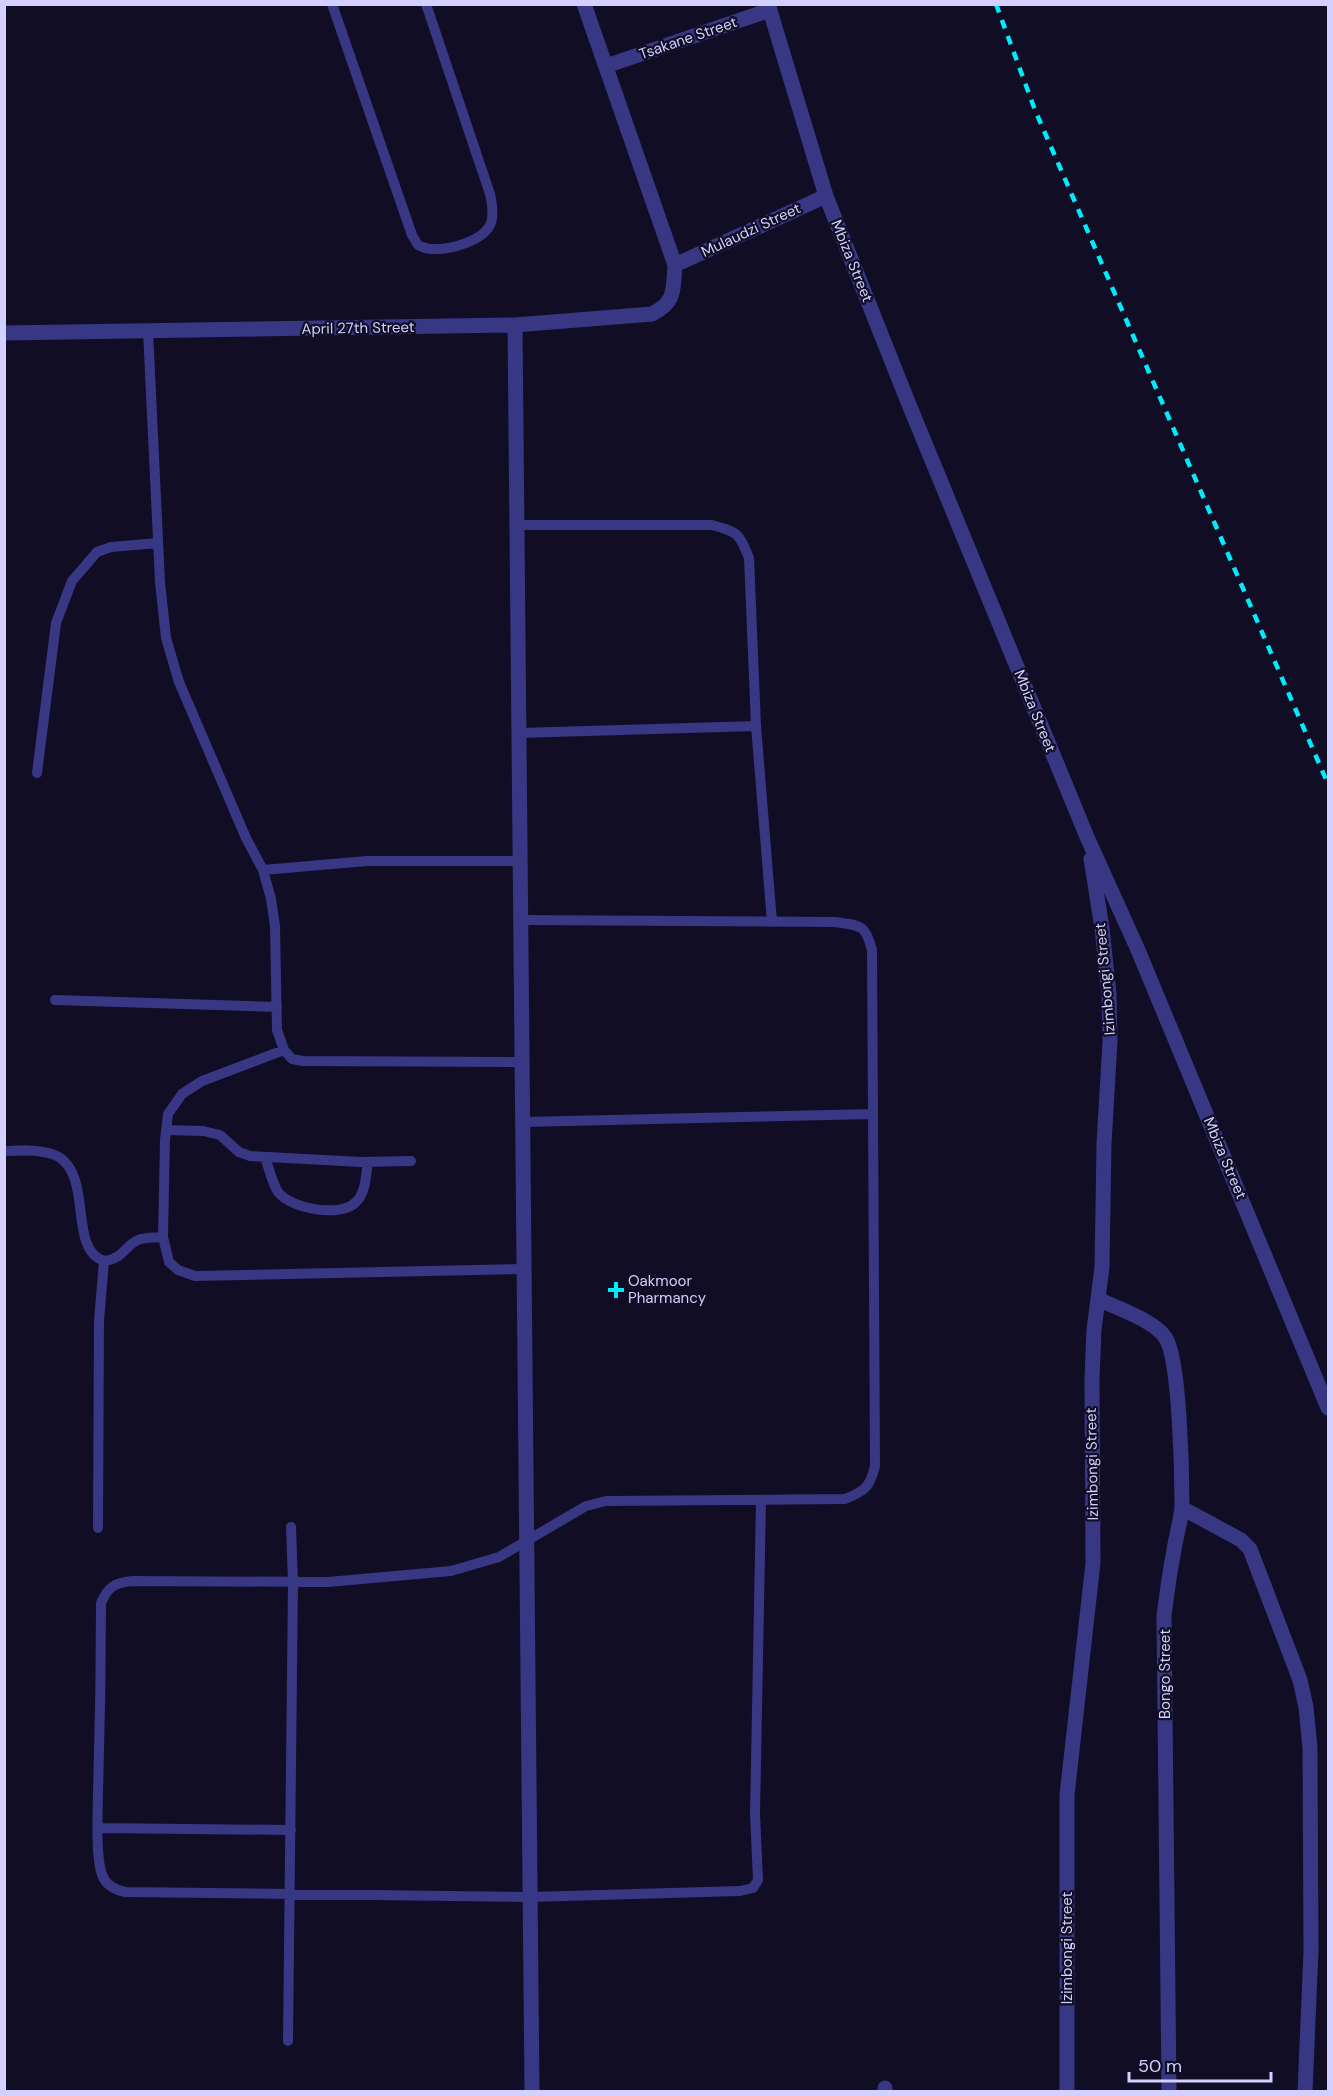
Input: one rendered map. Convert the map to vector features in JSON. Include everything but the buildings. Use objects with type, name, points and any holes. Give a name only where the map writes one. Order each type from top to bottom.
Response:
[{"type":"street","points":[[584,4],[675,265]]},
{"type":"street","name":"Tsakane Street","points":[[606,66],[769,7]]},
{"type":"street","name":"Mbiza Street","points":[[769,7],[826,196],[908,402],[1087,837],[1142,961],[1329,1408]]},
{"type":"street","name":"Mulaudzi Street","points":[[675,265],[826,196]]},
{"type":"street","name":"April 27th Street","points":[[4,333],[515,325],[652,314],[669,303],[673,290],[675,265]]},
{"type":"street","points":[[515,325],[532,2091]]},
{"type":"street","name":"Izimbongi Street","points":[[1067,2091],[1067,1795],[1093,1563],[1092,1378],[1102,1267],[1104,1144],[1110,1041],[1102,928],[1087,837]]},
{"type":"street","name":"Bongo Street","points":[[1098,1299],[1141,1319],[1162,1333],[1168,1340],[1173,1357],[1177,1390],[1182,1508],[1164,1615],[1169,2091]]},
{"type":"street","points":[[1182,1508],[1241,1540],[1251,1549],[1300,1680],[1306,1707],[1310,1748],[1311,1951],[1305,2091]]},
{"type":"lane","points":[[332,4],[412,235],[418,245],[430,249],[468,242],[484,234],[491,222],[493,208],[426,4]]},
{"type":"lane","points":[[148,331],[158,543],[166,638],[170,657],[183,692],[262,870],[271,899],[275,926],[277,1030],[284,1050],[292,1059],[303,1061],[522,1062]]},
{"type":"lane","points":[[517,525],[712,525],[732,531],[740,538],[749,558],[756,726],[772,922]]},
{"type":"lane","points":[[37,773],[56,623],[72,581],[97,552],[111,547],[158,543]]},
{"type":"lane","points":[[519,733],[756,726]]},
{"type":"lane","points":[[262,870],[367,861],[520,861]]},
{"type":"lane","points":[[521,920],[835,922],[857,926],[867,933],[872,950],[876,1466],[872,1479],[861,1493],[845,1499],[606,1501],[586,1506],[499,1557],[451,1571],[328,1582],[132,1581],[114,1584],[107,1591],[101,1603],[98,1828],[102,1875],[106,1882],[116,1890],[125,1892],[530,1897],[749,1890],[756,1885],[758,1877],[755,1814],[761,1500]]},
{"type":"lane","points":[[55,1000],[277,1007]]},
{"type":"lane","points":[[284,1050],[202,1081],[182,1094],[168,1114],[163,1237],[169,1262],[178,1270],[195,1276],[524,1269]]},
{"type":"lane","points":[[523,1122],[873,1114]]},
{"type":"lane","points":[[166,1130],[203,1131],[220,1135],[239,1152],[250,1156],[368,1162],[411,1161]]},
{"type":"lane","points":[[8,1150],[28,1150],[48,1154],[59,1158],[68,1167],[77,1183],[87,1243],[91,1254],[96,1258],[104,1261],[118,1257],[135,1242],[163,1237]]},
{"type":"lane","points":[[265,1157],[277,1190],[284,1198],[294,1205],[325,1210],[356,1203],[363,1191],[368,1162]]},
{"type":"lane","points":[[98,1528],[99,1321],[104,1261]]},
{"type":"lane","points":[[288,2041],[293,1582],[291,1527]]},
{"type":"lane","points":[[98,1828],[291,1830]]},
{"type":"railway","points":[[996,4],[1035,110],[1328,784]]},
{"type":"place","name":"Oakmoor Pharmancy","points":[[616,1290]]}]
